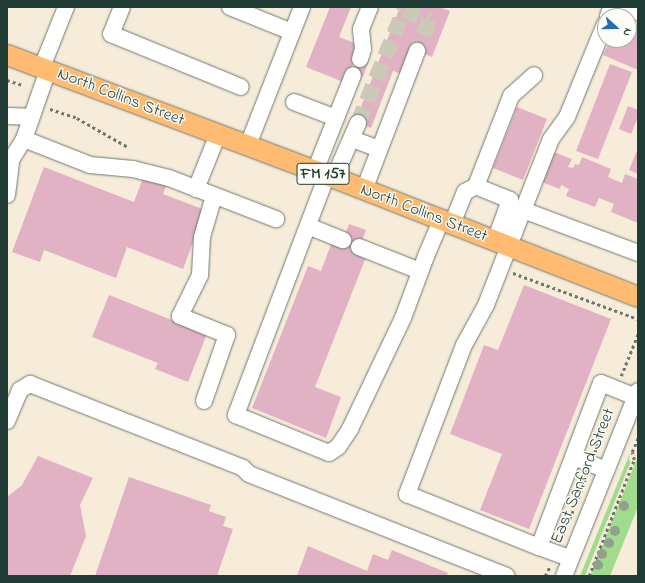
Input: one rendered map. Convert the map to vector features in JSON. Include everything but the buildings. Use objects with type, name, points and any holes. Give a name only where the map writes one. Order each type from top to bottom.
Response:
[{"type":"main road","name":"North Collins Street","points":[[7,54],[248,145],[638,297]]},
{"type":"street","points":[[7,195],[11,160],[24,139],[45,68],[66,7]]},
{"type":"street","points":[[122,7],[111,34],[241,87]]},
{"type":"street","points":[[230,7],[292,32]]},
{"type":"street","points":[[248,145],[302,7]]},
{"type":"street","points":[[360,58],[363,49],[361,28],[370,7]]},
{"type":"street","points":[[626,7],[638,12]]},
{"type":"street","points":[[502,244],[523,210],[551,139],[567,117],[597,44]]},
{"type":"street","points":[[364,190],[417,51]]},
{"type":"street","points":[[353,75],[336,118],[325,175],[308,226],[236,415],[329,453],[338,447],[350,429],[403,318],[420,272],[446,222],[464,192],[476,186],[511,96],[534,75]]},
{"type":"street","points":[[294,102],[336,118]]},
{"type":"street","points":[[7,116],[31,117]]},
{"type":"street","points":[[325,175],[352,139],[358,123]]},
{"type":"street","points":[[196,188],[218,134]]},
{"type":"street","points":[[24,139],[90,165],[133,169],[169,178],[276,219]]},
{"type":"street","points":[[352,139],[379,149]]},
{"type":"street","points":[[476,186],[510,200],[502,244],[500,268],[486,305],[464,345],[407,494],[570,558]]},
{"type":"street","points":[[204,401],[226,335],[180,316],[200,275],[202,237],[214,196]]},
{"type":"street","points":[[523,210],[638,253]]},
{"type":"street","points":[[308,226],[343,240]]},
{"type":"street","points":[[359,247],[420,272]]},
{"type":"street","points":[[539,547],[601,383],[637,396]]},
{"type":"street","points":[[7,421],[20,390],[30,384],[243,468],[249,474],[506,576]]},
{"type":"street","name":"East Sanford Street","points":[[564,576],[570,558],[637,396]]},
{"type":"street","points":[[574,457],[606,470]]},
{"type":"path","points":[[7,80],[22,85]]},
{"type":"path","points":[[49,109],[77,118],[128,147]]},
{"type":"path","points":[[500,268],[638,319]]},
{"type":"path","points":[[589,576],[634,460],[632,452],[638,438]]},
{"type":"green space","points":[[630,453],[629,461],[631,461],[585,576],[580,576]]},
{"type":"green space","points":[[637,459],[638,507],[610,576],[590,576]]},
{"type":"tunnel","points":[[358,123],[404,10],[429,20],[417,51]]}]
